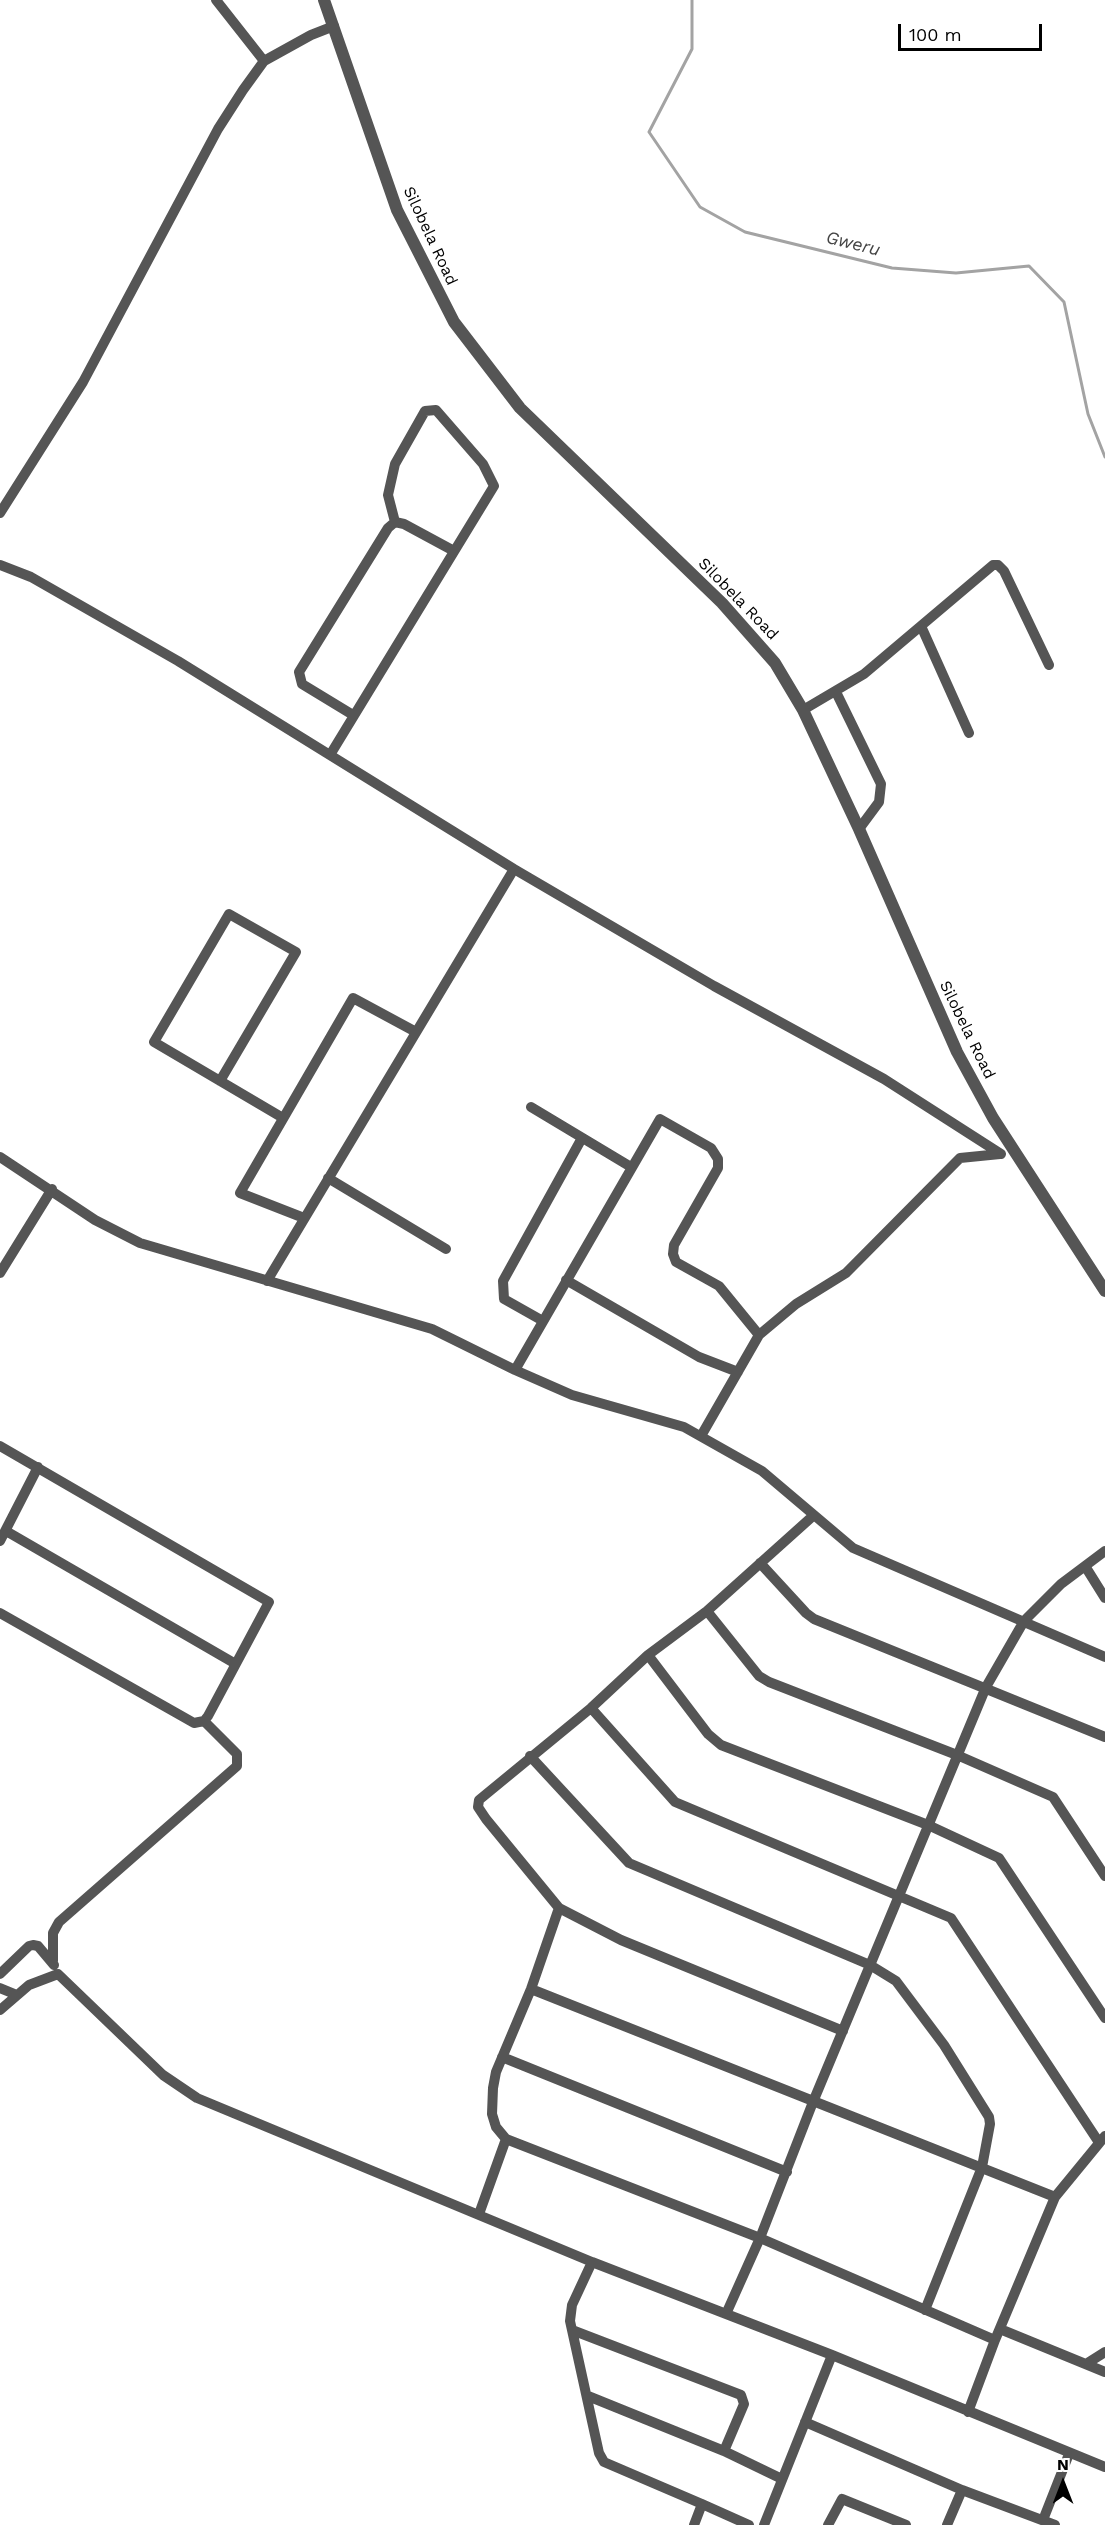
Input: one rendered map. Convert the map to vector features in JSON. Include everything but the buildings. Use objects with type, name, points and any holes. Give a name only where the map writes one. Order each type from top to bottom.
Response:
[{"type":"street","points":[[216,0],[264,62]]},
{"type":"street","name":"Silobela Road","points":[[324,0],[397,210],[454,322],[520,408],[746,627],[775,663],[803,710],[859,828],[948,1034],[1015,1152],[1105,1291]]},
{"type":"street","points":[[0,513],[83,382],[218,129],[264,62],[311,35],[334,26]]},
{"type":"street","points":[[330,755],[494,486],[483,464],[436,410],[425,411],[395,464],[388,495],[395,522]]},
{"type":"street","points":[[395,522],[404,524],[454,551]]},
{"type":"street","points":[[353,715],[302,684],[298,672],[388,528],[395,522]]},
{"type":"street","points":[[0,565],[31,577],[178,661],[514,869],[714,986],[884,1079],[1000,1154]]},
{"type":"street","points":[[803,710],[864,674],[989,567],[998,565],[1004,571],[1049,665]]},
{"type":"street","points":[[921,626],[969,733]]},
{"type":"street","points":[[836,692],[881,784],[879,801],[859,828]]},
{"type":"street","points":[[267,1281],[514,869]]},
{"type":"street","points":[[220,1081],[296,952],[229,914],[154,1042],[220,1081],[283,1118]]},
{"type":"street","points":[[304,1218],[240,1193],[352,998],[416,1032]]},
{"type":"street","points":[[531,1107],[631,1167]]},
{"type":"street","points":[[515,1370],[660,1119],[711,1148],[718,1159],[718,1168],[674,1245],[673,1254],[676,1262],[719,1286],[759,1335]]},
{"type":"street","points":[[543,1321],[504,1299],[502,1281],[582,1138]]},
{"type":"street","points":[[701,1436],[759,1335],[796,1304],[846,1273],[960,1158],[1015,1152]]},
{"type":"street","points":[[0,1157],[52,1189],[95,1220],[140,1243],[432,1329],[572,1395],[684,1427],[762,1472],[853,1548],[1105,1657]]},
{"type":"street","points":[[328,1178],[446,1249]]},
{"type":"street","points":[[0,1273],[52,1189]]},
{"type":"street","points":[[0,1247],[11,1254]]},
{"type":"street","points":[[566,1280],[699,1357],[738,1372]]},
{"type":"street","points":[[0,1446],[269,1602],[268,1608],[234,1664],[204,1721]]},
{"type":"street","points":[[0,1541],[38,1467]]},
{"type":"street","points":[[814,1515],[707,1611],[648,1655],[591,1708],[479,1800],[478,1807],[559,1908],[621,1940],[843,2031]]},
{"type":"street","points":[[6,1531],[234,1664]]},
{"type":"street","points":[[726,2314],[760,2238],[813,2102],[986,1687],[1024,1621],[1061,1584],[1105,1551]]},
{"type":"street","points":[[760,1563],[810,1616],[1105,1737]]},
{"type":"street","points":[[1085,1566],[1105,1598]]},
{"type":"street","points":[[707,1611],[764,1679],[957,1755],[1053,1797],[1105,1876]]},
{"type":"street","points":[[0,1613],[194,1723],[204,1721]]},
{"type":"street","points":[[648,1655],[708,1734],[721,1745],[928,1825],[999,1858],[1105,2018]]},
{"type":"street","points":[[591,1708],[675,1802],[899,1894],[951,1918],[1102,2139],[1055,2197],[995,2340],[968,2412]]},
{"type":"street","points":[[204,1721],[237,1754],[237,1766],[59,1922],[53,1933],[53,1961],[58,1974],[180,2089],[238,2116],[592,2262],[832,2355],[1105,2467]]},
{"type":"street","points":[[530,1756],[629,1863],[870,1965],[903,1988],[944,2045],[989,2117],[990,2124],[982,2167],[925,2310]]},
{"type":"street","points":[[559,1908],[531,1989],[502,2057],[493,2088],[491,2107],[496,2127],[506,2139],[760,2238],[995,2340]]},
{"type":"street","points":[[0,1974],[33,1945],[53,1961]]},
{"type":"street","points":[[0,2010],[29,1985],[58,1974]]},
{"type":"street","points":[[0,1988],[17,1995]]},
{"type":"street","points":[[531,1989],[1055,2197]]},
{"type":"street","points":[[502,2057],[787,2172]]},
{"type":"street","points":[[479,2214],[506,2139]]},
{"type":"street","points":[[592,2262],[572,2305],[572,2330],[599,2453],[604,2462],[749,2525]]},
{"type":"street","points":[[1000,2329],[1105,2372]]},
{"type":"street","points":[[572,2330],[741,2395],[744,2404],[724,2451]]},
{"type":"street","points":[[1086,2364],[1105,2352]]},
{"type":"street","points":[[764,2525],[832,2355]]},
{"type":"street","points":[[588,2396],[724,2451],[782,2479]]},
{"type":"street","points":[[805,2422],[962,2490],[1055,2525]]},
{"type":"street","points":[[1043,2520],[1069,2454]]},
{"type":"street","points":[[947,2525],[962,2490]]},
{"type":"street","points":[[828,2525],[842,2499],[906,2525]]},
{"type":"street","points":[[694,2525],[702,2504]]},
{"type":"waterway","name":"Gweru","points":[[692,0],[692,49],[649,132],[700,207],[745,232],[892,268],[956,273],[1029,266],[1064,302],[1088,414],[1105,457]]}]
